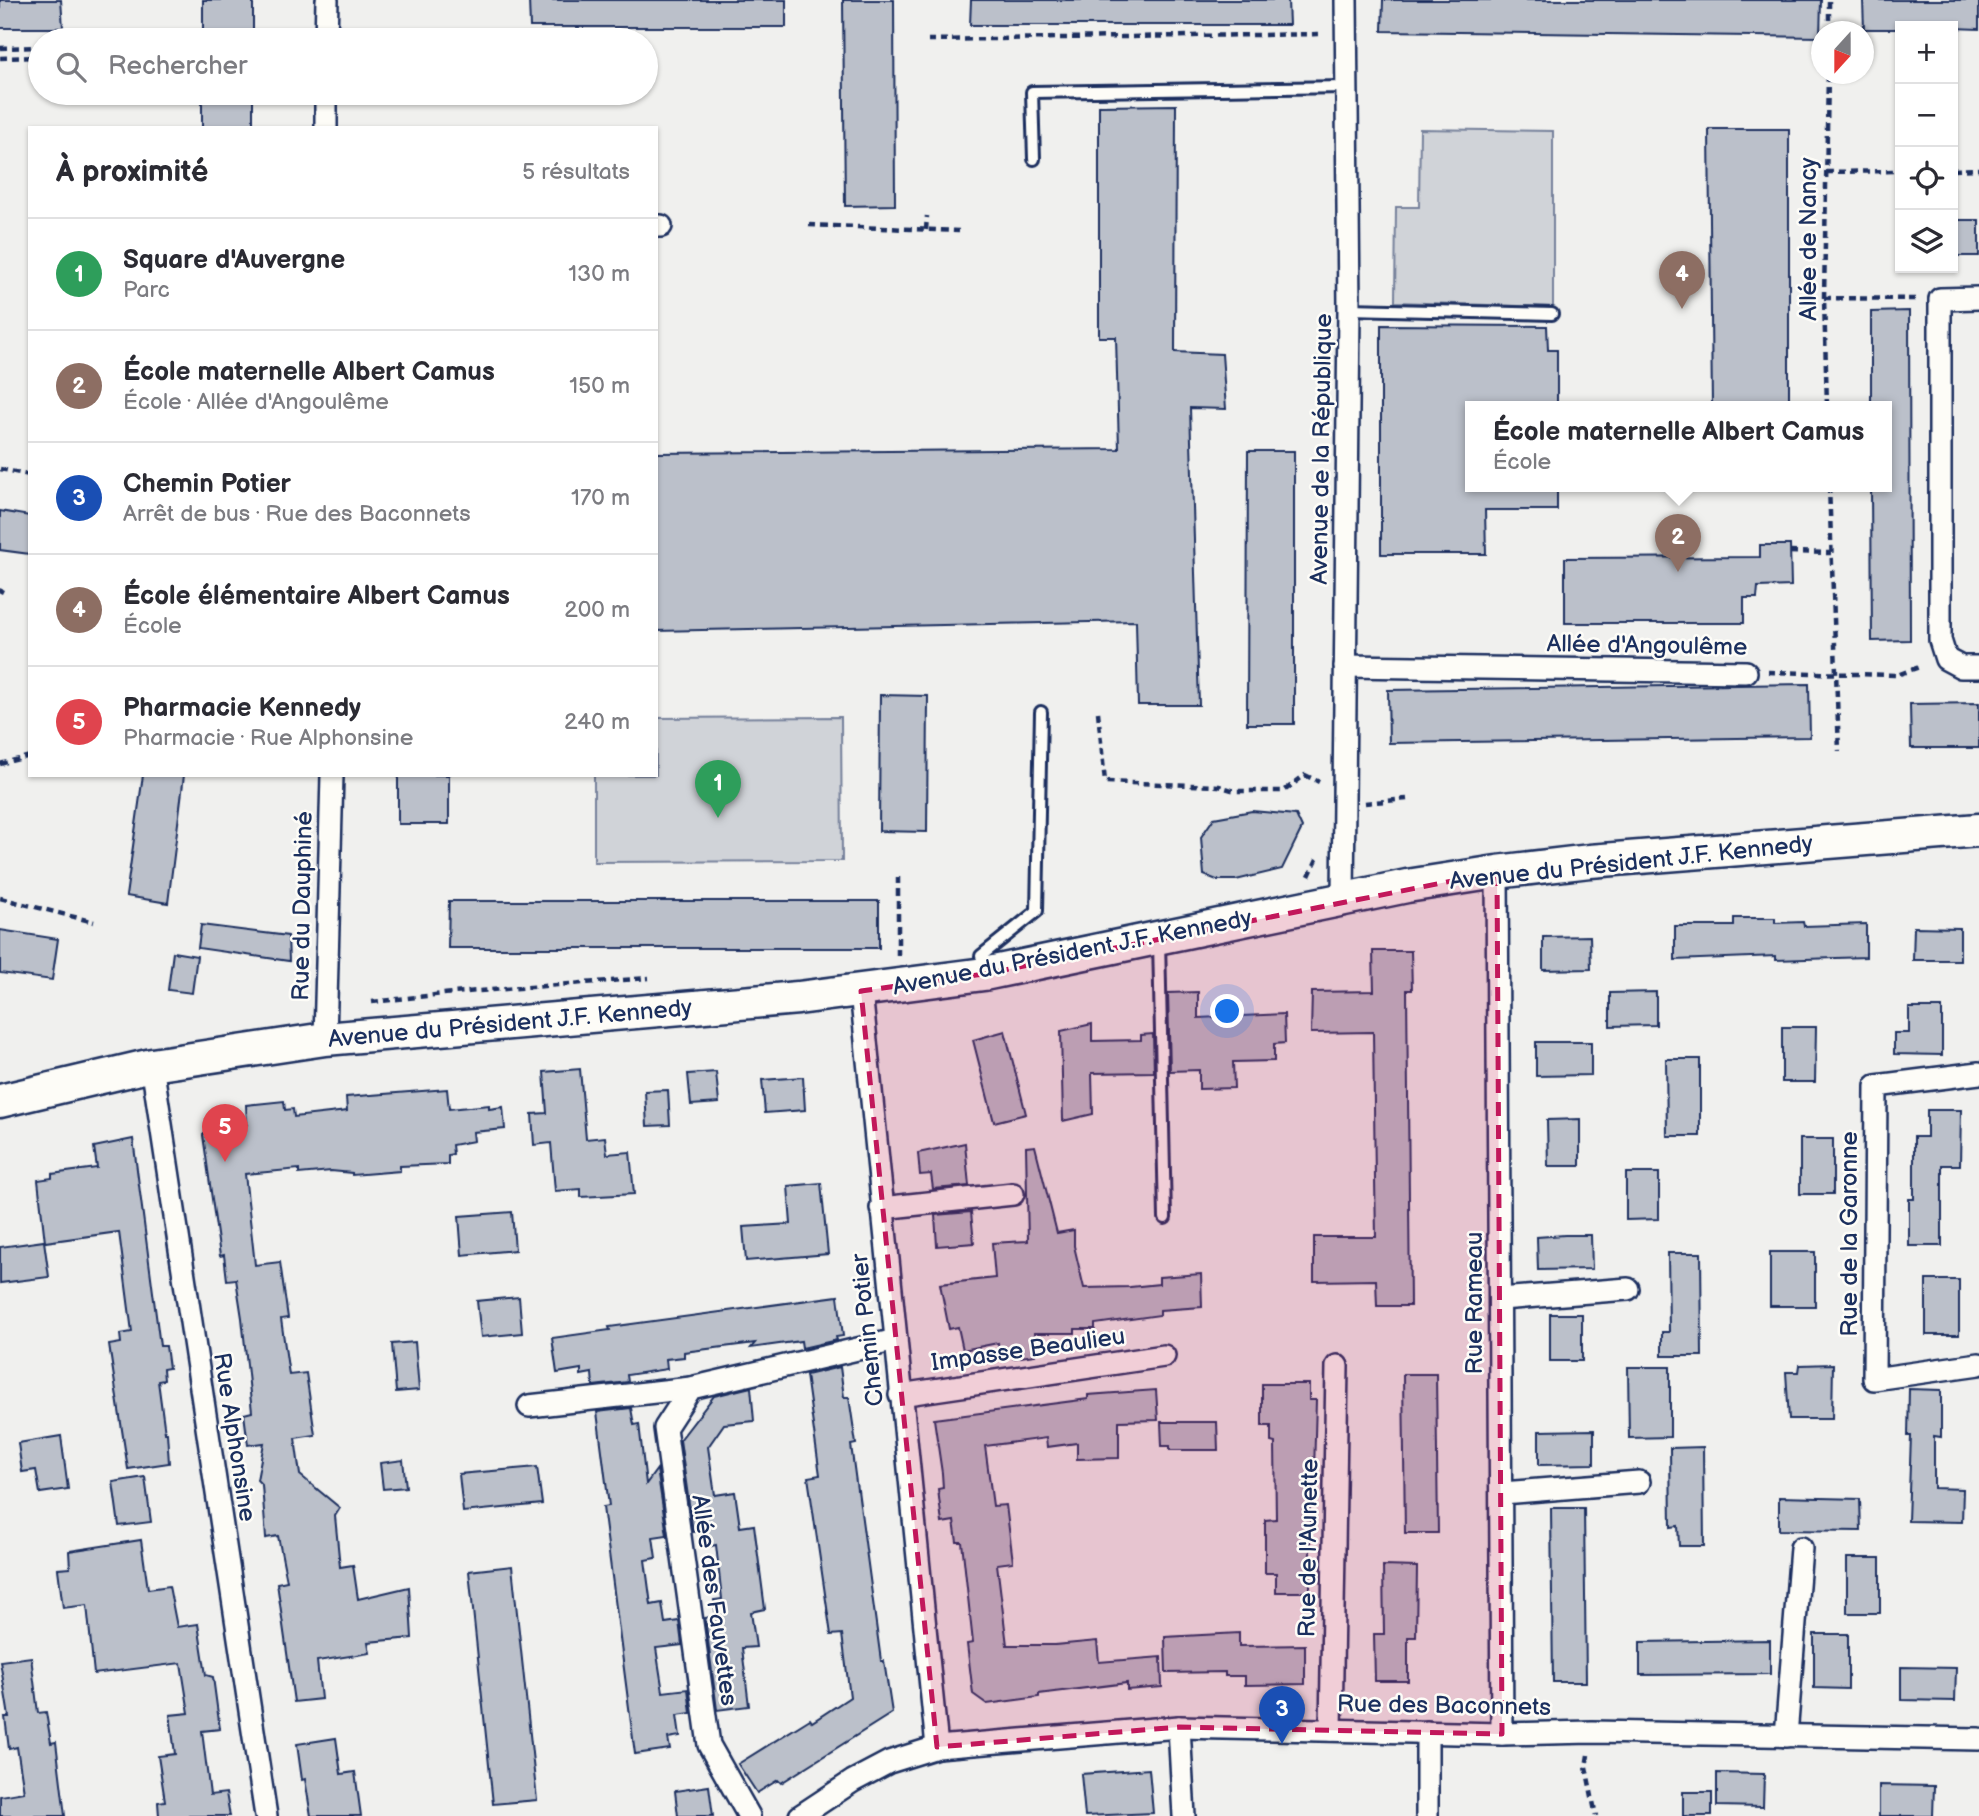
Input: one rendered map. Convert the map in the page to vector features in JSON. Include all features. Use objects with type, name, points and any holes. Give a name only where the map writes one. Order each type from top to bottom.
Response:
[{"type":"street","points":[[326,28],[327,0]]},
{"type":"street","name":"Avenue de la République","points":[[1343,898],[1349,309],[1346,0]]},
{"type":"street","points":[[326,105],[326,126]]},
{"type":"street","points":[[1979,298],[1940,299],[1940,640],[1946,659],[1961,667],[1979,667]]},
{"type":"street","name":"Allée d'Angoulême","points":[[1345,666],[1746,672]]},
{"type":"street","name":"Rue du Dauphiné","points":[[325,1038],[332,777]]},
{"type":"street","name":"Avenue du Président J.F. Kennedy","points":[[0,1101],[152,1065],[325,1038],[798,998],[984,974],[1343,898],[1497,872],[1979,830]]},
{"type":"street","name":"Rue Rameau","points":[[1497,872],[1502,1734]]},
{"type":"street","name":"Chemin Potier","points":[[861,990],[937,1747]]},
{"type":"street","name":"Rue Alphonsine","points":[[152,1065],[267,1816]]},
{"type":"street","name":"Rue de la Garonne","points":[[1979,1073],[1876,1086],[1874,1379],[1979,1364]]},
{"type":"street","points":[[881,1208],[1013,1194]]},
{"type":"street","points":[[1500,1299],[1628,1289]]},
{"type":"street","points":[[529,1406],[691,1388],[896,1340]]},
{"type":"street","name":"Impasse Beaulieu","points":[[900,1395],[1164,1356]]},
{"type":"street","name":"Rue de l'Aunette","points":[[1331,1730],[1337,1366]]},
{"type":"street","name":"Allée des Fauvettes","points":[[691,1388],[665,1428],[709,1745],[749,1816]]},
{"type":"street","points":[[1502,1493],[1639,1482]]},
{"type":"street","points":[[1786,1736],[1801,1548]]},
{"type":"street","points":[[1179,1727],[1184,1816]]},
{"type":"street","name":"Rue des Baconnets","points":[[800,1816],[853,1781],[889,1762],[937,1747],[1179,1727],[1502,1734],[1592,1732],[1979,1739]]},
{"type":"street","points":[[1427,1732],[1427,1816]]},
{"type":"lane","points":[[1034,159],[1032,93],[1347,87]]},
{"type":"lane","points":[[1349,309],[1552,314]]},
{"type":"lane","points":[[981,956],[1037,911],[1041,712]]},
{"type":"lane","points":[[1159,937],[1165,1218]]},
{"type":"path","points":[[1829,0],[1829,21]]},
{"type":"path","points":[[928,40],[1346,33]]},
{"type":"path","points":[[0,48],[28,47]]},
{"type":"path","points":[[0,58],[28,57]]},
{"type":"path","name":"Allée de Nancy","points":[[1827,401],[1824,298],[1828,84]]},
{"type":"path","points":[[1958,170],[1979,169]]},
{"type":"path","points":[[1826,172],[1895,170]]},
{"type":"path","points":[[926,230],[927,216]]},
{"type":"path","points":[[809,225],[959,231]]},
{"type":"path","points":[[1824,298],[1940,299]]},
{"type":"path","points":[[0,469],[28,475]]},
{"type":"path","points":[[1829,492],[1839,751]]},
{"type":"path","points":[[1790,552],[1831,553]]},
{"type":"path","name":"Allée d'Angoulême","points":[[1746,672],[1897,675],[1946,659]]},
{"type":"path","points":[[1098,712],[1105,782],[1219,786],[1235,791],[1284,791],[1305,775],[1328,786]]},
{"type":"path","points":[[0,764],[28,757]]},
{"type":"path","points":[[1357,804],[1407,799]]},
{"type":"path","points":[[898,876],[898,960]]},
{"type":"path","points":[[0,898],[94,922]]},
{"type":"path","points":[[1592,1732],[1586,1766],[1596,1816]]},
{"type":"highlighted area","points":[[1497,872],[1502,1734],[1179,1727],[937,1747],[861,991],[984,974]]},
{"type":"shaded area","points":[[1420,129],[1553,131],[1553,307],[1395,302],[1396,207],[1419,207]]},
{"type":"shaded area","points":[[841,717],[842,861],[594,862],[594,777],[658,777],[658,718]]},
{"type":"building","points":[[0,0],[61,0],[63,28],[0,28]]},
{"type":"building","points":[[203,0],[253,0],[253,28],[203,28]]},
{"type":"building","points":[[529,0],[786,0],[786,27],[530,27]]},
{"type":"building","points":[[843,0],[894,0],[895,205],[845,206]]},
{"type":"building","points":[[971,0],[1288,0],[1289,25],[970,25]]},
{"type":"building","points":[[1383,0],[1821,0],[1820,21],[1811,21],[1811,37],[1382,31]]},
{"type":"building","points":[[1863,0],[1979,0],[1979,29],[1958,28],[1958,21],[1895,21],[1895,29],[1874,29],[1874,21],[1864,21]]},
{"type":"building","points":[[202,105],[253,105],[253,126],[202,126]]},
{"type":"building","points":[[1176,105],[1175,352],[1222,354],[1226,409],[1190,408],[1199,705],[1138,705],[1136,621],[658,631],[658,453],[1119,449],[1116,337],[1099,337],[1099,106]]},
{"type":"building","points":[[1709,129],[1789,129],[1789,401],[1712,401]]},
{"type":"building","points":[[1958,220],[1979,220],[1979,256],[1958,256]]},
{"type":"building","points":[[1909,311],[1910,640],[1872,641],[1871,492],[1892,492],[1892,401],[1871,401],[1871,312]]},
{"type":"building","points":[[1381,325],[1547,326],[1548,350],[1557,350],[1557,401],[1465,401],[1465,492],[1557,492],[1557,510],[1485,510],[1486,554],[1381,554]]},
{"type":"building","points":[[1248,451],[1294,451],[1294,724],[1247,724]]},
{"type":"building","points":[[0,511],[28,516],[28,554],[0,550]]},
{"type":"building","points":[[1760,545],[1790,545],[1791,586],[1758,587],[1757,598],[1744,598],[1744,623],[1565,623],[1565,558],[1760,557]]},
{"type":"building","points":[[1809,684],[1810,737],[1389,743],[1388,690]]},
{"type":"building","points":[[880,695],[928,696],[927,832],[879,831]]},
{"type":"building","points":[[1979,703],[1979,748],[1911,748],[1910,704]]},
{"type":"building","points":[[143,777],[184,777],[168,903],[126,896]]},
{"type":"building","points":[[398,777],[449,777],[449,824],[398,824]]},
{"type":"building","points":[[1252,811],[1296,815],[1302,828],[1282,869],[1236,880],[1217,880],[1204,875],[1201,837],[1214,818]]},
{"type":"building","points":[[449,901],[879,901],[879,948],[448,948]]},
{"type":"building","points":[[1734,918],[1775,918],[1775,923],[1803,922],[1804,926],[1866,924],[1866,957],[1776,960],[1776,956],[1675,960],[1675,926],[1734,926]]},
{"type":"building","points":[[201,925],[288,936],[289,961],[198,948]]},
{"type":"building","points":[[1914,927],[1960,928],[1960,960],[1913,960]]},
{"type":"building","points":[[0,930],[58,939],[52,980],[0,973]]},
{"type":"building","points":[[1590,936],[1591,969],[1543,970],[1543,937]]},
{"type":"building","points":[[1373,951],[1411,951],[1412,990],[1407,990],[1410,1306],[1377,1306],[1376,1280],[1314,1281],[1314,1237],[1376,1237],[1373,1032],[1311,1033],[1312,992],[1374,991]]},
{"type":"building","points":[[173,952],[197,956],[192,993],[168,990]]},
{"type":"building","points":[[1198,992],[1198,1018],[1284,1014],[1285,1043],[1274,1044],[1274,1061],[1233,1062],[1234,1088],[1199,1089],[1199,1070],[1170,1071],[1168,993]]},
{"type":"building","points":[[1656,992],[1656,1025],[1610,1026],[1610,993]]},
{"type":"building","points":[[1909,1008],[1942,1008],[1942,1055],[1894,1054],[1894,1033],[1909,1033]]},
{"type":"building","points":[[1092,1024],[1092,1041],[1141,1040],[1141,1035],[1153,1034],[1154,1072],[1092,1073],[1093,1114],[1063,1121],[1061,1031]]},
{"type":"building","points":[[1782,1027],[1816,1027],[1815,1082],[1782,1082]]},
{"type":"building","points":[[1005,1031],[1026,1114],[994,1122],[973,1040]]},
{"type":"building","points":[[1536,1042],[1591,1042],[1591,1075],[1536,1076]]},
{"type":"building","points":[[1666,1059],[1700,1059],[1700,1136],[1667,1136]]},
{"type":"building","points":[[580,1069],[586,1139],[605,1137],[607,1154],[630,1152],[634,1194],[581,1197],[581,1189],[555,1191],[551,1143],[534,1145],[532,1114],[547,1113],[544,1072]]},
{"type":"building","points":[[716,1072],[719,1103],[691,1105],[688,1074]]},
{"type":"building","points":[[803,1077],[805,1110],[765,1113],[762,1080]]},
{"type":"building","points":[[447,1089],[449,1109],[489,1105],[489,1109],[503,1107],[505,1129],[473,1132],[474,1141],[452,1145],[453,1154],[448,1155],[448,1164],[400,1166],[400,1171],[352,1175],[331,1171],[299,1174],[299,1169],[245,1174],[255,1265],[280,1262],[288,1318],[281,1319],[289,1375],[306,1373],[315,1435],[295,1438],[300,1475],[340,1508],[335,1516],[340,1567],[353,1565],[358,1599],[409,1587],[412,1638],[368,1642],[370,1653],[317,1661],[321,1699],[294,1702],[277,1583],[287,1581],[278,1536],[266,1538],[262,1485],[257,1480],[264,1443],[248,1445],[244,1414],[252,1412],[242,1318],[236,1279],[227,1280],[224,1255],[220,1256],[203,1135],[208,1128],[247,1124],[246,1105],[284,1101],[285,1110],[293,1109],[294,1117],[347,1111],[346,1097]]},
{"type":"building","points":[[668,1090],[670,1125],[647,1126],[645,1091]]},
{"type":"building","points":[[1927,1110],[1961,1110],[1960,1165],[1942,1165],[1942,1246],[1909,1246],[1909,1199],[1914,1199],[1914,1137],[1927,1137]]},
{"type":"building","points":[[1580,1119],[1580,1166],[1548,1166],[1547,1120]]},
{"type":"building","points":[[133,1139],[160,1346],[166,1346],[169,1368],[163,1369],[164,1380],[158,1381],[169,1463],[128,1469],[109,1345],[121,1343],[120,1334],[132,1332],[119,1232],[45,1242],[38,1180],[52,1178],[52,1174],[97,1168],[94,1147]]},
{"type":"building","points":[[1800,1139],[1833,1139],[1833,1194],[1800,1194]]},
{"type":"building","points":[[965,1143],[969,1186],[933,1189],[931,1174],[920,1175],[918,1153]]},
{"type":"building","points":[[1035,1146],[1057,1233],[1074,1230],[1074,1246],[1084,1288],[1159,1284],[1159,1277],[1201,1274],[1202,1307],[1160,1310],[1160,1315],[1095,1324],[1095,1329],[1075,1329],[1075,1333],[1034,1333],[1035,1355],[1013,1358],[1012,1349],[999,1351],[998,1343],[963,1350],[958,1327],[949,1329],[940,1284],[995,1278],[992,1243],[1028,1241],[1026,1147]]},
{"type":"building","points":[[1626,1173],[1659,1173],[1659,1219],[1626,1220]]},
{"type":"building","points":[[821,1183],[828,1254],[746,1261],[743,1227],[791,1224],[788,1186]]},
{"type":"building","points":[[512,1212],[515,1250],[462,1255],[459,1216]]},
{"type":"building","points":[[971,1212],[974,1243],[937,1246],[935,1215]]},
{"type":"building","points":[[1591,1235],[1592,1269],[1538,1270],[1537,1237]]},
{"type":"building","points":[[44,1241],[49,1277],[0,1283],[0,1247]]},
{"type":"building","points":[[1770,1252],[1815,1252],[1815,1306],[1770,1306]]},
{"type":"building","points":[[1668,1253],[1701,1253],[1702,1356],[1662,1356],[1662,1332],[1669,1332]]},
{"type":"building","points":[[1926,1280],[1959,1280],[1959,1335],[1926,1335]]},
{"type":"building","points":[[838,1296],[843,1336],[836,1337],[837,1340],[802,1348],[801,1341],[751,1348],[755,1343],[684,1352],[684,1357],[666,1359],[667,1369],[627,1375],[628,1382],[593,1386],[592,1373],[581,1375],[581,1369],[557,1373],[552,1338],[610,1330],[609,1327]]},
{"type":"building","points":[[519,1297],[522,1333],[481,1337],[477,1301]]},
{"type":"building","points":[[1550,1314],[1582,1314],[1582,1361],[1550,1361]]},
{"type":"building","points":[[415,1342],[419,1390],[396,1392],[392,1344]]},
{"type":"building","points":[[1833,1364],[1832,1419],[1789,1419],[1786,1372],[1799,1372],[1800,1365]]},
{"type":"building","points":[[840,1367],[844,1397],[849,1397],[856,1444],[851,1445],[857,1490],[881,1661],[884,1661],[892,1713],[781,1783],[778,1780],[757,1793],[738,1764],[850,1697],[842,1634],[831,1635],[808,1477],[820,1475],[806,1375]]},
{"type":"building","points":[[1628,1367],[1670,1367],[1670,1437],[1629,1438]]},
{"type":"building","points":[[1403,1374],[1436,1374],[1438,1533],[1405,1533]]},
{"type":"building","points":[[1262,1384],[1309,1384],[1309,1400],[1316,1400],[1314,1472],[1310,1472],[1310,1592],[1276,1592],[1276,1573],[1265,1573],[1265,1520],[1276,1519],[1275,1443],[1271,1442],[1271,1426],[1262,1426]]},
{"type":"building","points":[[751,1387],[754,1421],[724,1424],[708,1447],[715,1495],[735,1492],[740,1527],[754,1525],[765,1609],[751,1612],[756,1647],[742,1648],[749,1706],[717,1710],[705,1618],[716,1616],[714,1600],[722,1599],[716,1545],[706,1547],[703,1531],[693,1532],[680,1440],[714,1396]]},
{"type":"building","points":[[1909,1389],[1941,1390],[1941,1437],[1934,1436],[1934,1488],[1963,1489],[1962,1522],[1908,1521],[1911,1436],[1908,1436]]},
{"type":"building","points":[[1156,1390],[1158,1420],[1119,1421],[1119,1458],[1077,1459],[1077,1443],[1047,1447],[1046,1438],[985,1446],[993,1506],[1006,1505],[1013,1562],[997,1564],[1007,1645],[1055,1645],[1097,1641],[1099,1662],[1161,1657],[1162,1687],[1127,1690],[1127,1683],[1039,1694],[1039,1697],[987,1704],[973,1694],[967,1644],[973,1643],[962,1542],[957,1542],[954,1521],[942,1523],[938,1489],[943,1488],[942,1473],[934,1419],[1088,1399],[1088,1395]]},
{"type":"building","points":[[631,1408],[634,1425],[639,1424],[646,1484],[657,1469],[667,1535],[653,1537],[656,1558],[645,1560],[651,1605],[662,1603],[665,1623],[679,1621],[682,1645],[656,1648],[663,1692],[688,1689],[691,1713],[677,1715],[680,1736],[668,1738],[670,1749],[635,1754],[603,1507],[609,1506],[597,1412]]},
{"type":"building","points":[[1161,1422],[1217,1422],[1218,1450],[1170,1450],[1170,1446],[1162,1446]]},
{"type":"building","points":[[1594,1430],[1594,1464],[1539,1465],[1539,1431]]},
{"type":"building","points":[[61,1436],[68,1489],[40,1493],[36,1470],[22,1472],[18,1443]]},
{"type":"building","points":[[1703,1447],[1704,1546],[1679,1546],[1678,1526],[1671,1527],[1670,1448]]},
{"type":"building","points":[[403,1460],[406,1487],[383,1489],[380,1463]]},
{"type":"building","points":[[537,1467],[542,1504],[463,1512],[459,1474]]},
{"type":"building","points":[[145,1477],[151,1522],[119,1526],[113,1482]]},
{"type":"building","points":[[1779,1497],[1860,1499],[1861,1531],[1779,1530]]},
{"type":"building","points":[[1551,1508],[1584,1508],[1586,1682],[1553,1682]]},
{"type":"building","points":[[141,1540],[148,1589],[169,1586],[177,1627],[198,1624],[206,1675],[213,1677],[220,1729],[202,1731],[210,1795],[226,1793],[230,1816],[159,1816],[158,1802],[165,1801],[158,1756],[175,1754],[170,1715],[189,1713],[181,1663],[94,1674],[87,1605],[63,1608],[58,1569],[70,1568],[69,1551]]},
{"type":"building","points":[[1847,1558],[1880,1558],[1880,1613],[1847,1613]]},
{"type":"building","points":[[512,1566],[537,1800],[493,1804],[469,1571]]},
{"type":"building","points":[[1383,1566],[1417,1567],[1416,1637],[1408,1637],[1408,1681],[1375,1681],[1374,1634],[1384,1634]]},
{"type":"building","points":[[1239,1633],[1239,1646],[1305,1645],[1305,1684],[1245,1685],[1245,1676],[1225,1676],[1225,1672],[1166,1673],[1165,1637]]},
{"type":"building","points":[[1814,1634],[1848,1634],[1848,1689],[1814,1688]]},
{"type":"building","points":[[1770,1640],[1770,1674],[1640,1675],[1640,1642]]},
{"type":"building","points":[[31,1657],[38,1713],[46,1712],[51,1743],[56,1742],[65,1816],[0,1816],[0,1796],[24,1792],[17,1747],[9,1749],[5,1717],[9,1717],[0,1661]]},
{"type":"building","points":[[1901,1667],[1956,1668],[1955,1701],[1901,1700]]},
{"type":"building","points":[[336,1738],[341,1774],[355,1772],[361,1816],[311,1816],[297,1744]]},
{"type":"building","points":[[1149,1769],[1153,1813],[1085,1816],[1081,1774]]},
{"type":"building","points":[[1717,1773],[1764,1774],[1763,1807],[1717,1806]]},
{"type":"building","points":[[1879,1785],[1934,1786],[1933,1816],[1879,1816]]},
{"type":"building","points":[[709,1786],[713,1816],[678,1816],[675,1791]]},
{"type":"building","points":[[1683,1792],[1712,1792],[1712,1816],[1683,1816]]},
{"type":"place","name":"École élémentaire Albert Camus","points":[[1682,309]]},
{"type":"place","name":"École maternelle Albert Camus","points":[[1678,572]]},
{"type":"place","name":"Square d'Auvergne","points":[[718,818]]},
{"type":"place","name":"Pharmacie Kennedy","points":[[225,1162]]},
{"type":"place","name":"Chemin Potier","points":[[1282,1744]]}]
